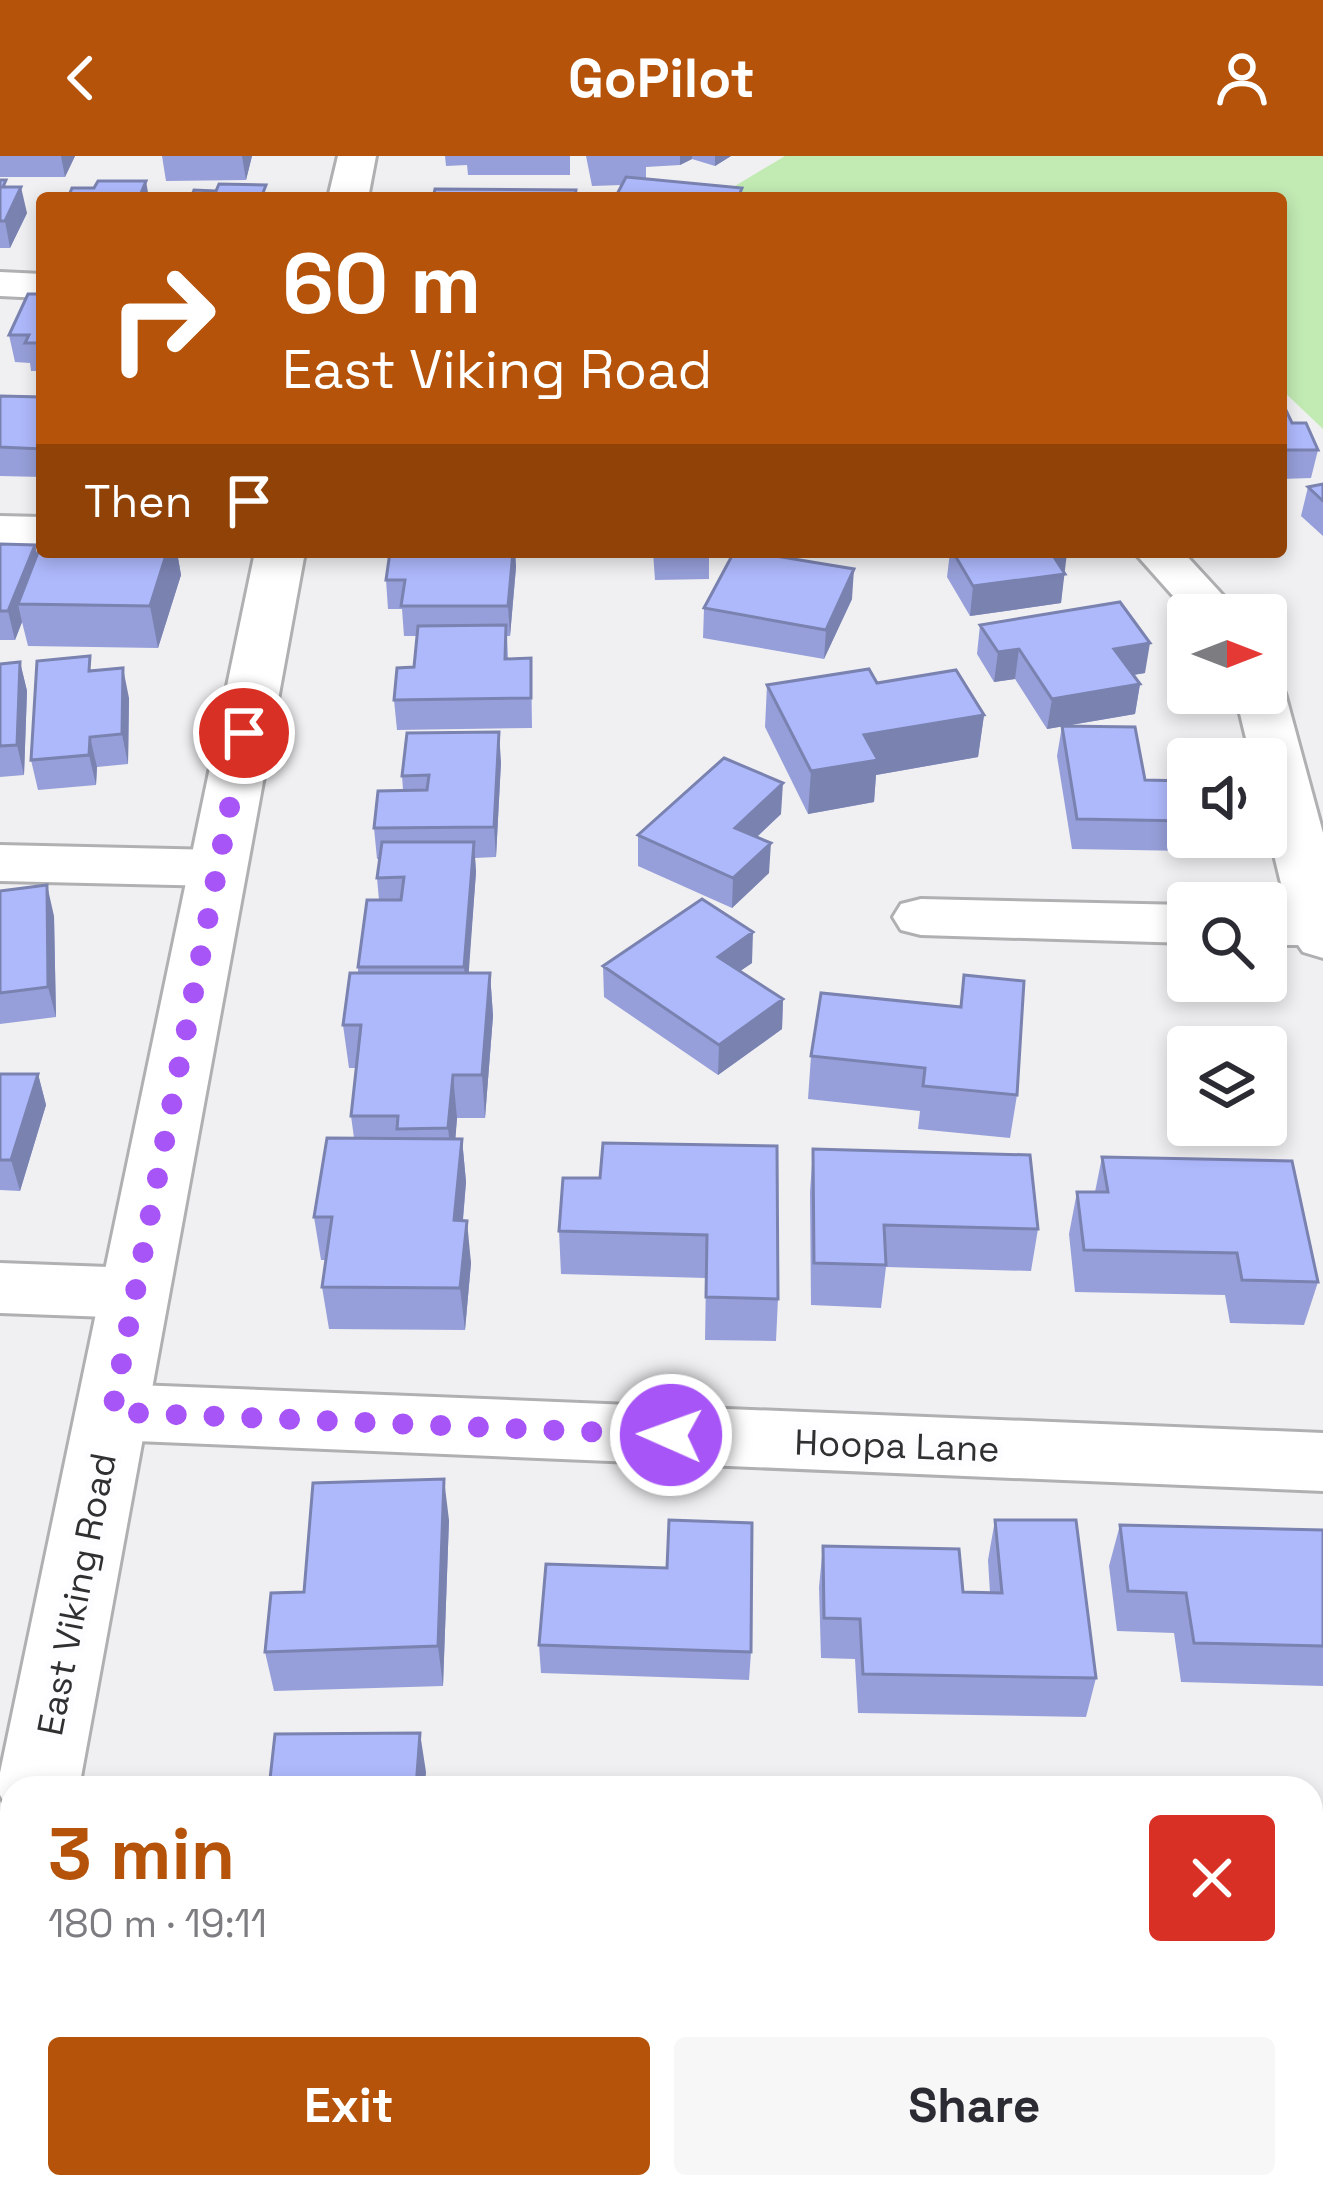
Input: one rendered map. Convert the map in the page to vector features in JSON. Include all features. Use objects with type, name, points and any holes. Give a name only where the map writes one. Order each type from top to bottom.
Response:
[{"type":"street","points":[[350,192],[357,156]]},
{"type":"street","points":[[0,284],[36,286]]},
{"type":"street","points":[[0,530],[36,531]]},
{"type":"street","name":"East Viking Road","points":[[40,1776],[279,558]]},
{"type":"street","points":[[1163,558],[1197,594]]},
{"type":"street","points":[[1264,714],[1303,930]]},
{"type":"street","points":[[0,863],[217,868]]},
{"type":"street","points":[[921,917],[1167,923]]},
{"type":"street","points":[[0,1288],[135,1293]]},
{"type":"street","name":"Hoopa Lane","points":[[112,1412],[1323,1462]]},
{"type":"green space","points":[[785,156],[1323,156],[1323,429],[1287,395],[1287,192],[725,192]]},
{"type":"building","points":[[626,177],[742,188],[740,192],[618,192]]},
{"type":"building","points":[[0,180],[6,180],[3,187],[21,187],[5,221],[0,221]]},
{"type":"building","points":[[98,181],[146,181],[141,192],[70,192],[72,188],[94,188]]},
{"type":"building","points":[[219,184],[266,185],[263,192],[193,192],[216,191]]},
{"type":"building","points":[[435,189],[576,190],[576,192]]},
{"type":"building","points":[[28,294],[36,294],[36,343],[25,343],[29,335],[9,335]]},
{"type":"building","points":[[0,396],[36,397],[36,449],[0,447]]},
{"type":"building","points":[[1287,412],[1292,423],[1306,423],[1318,450],[1287,450]]},
{"type":"building","points":[[1323,484],[1323,501],[1308,487]]},
{"type":"building","points":[[0,544],[35,545],[8,611],[0,611]]},
{"type":"building","points":[[36,558],[165,558],[150,606],[18,604]]},
{"type":"building","points":[[389,558],[512,558],[508,606],[401,606],[405,580],[386,580]]},
{"type":"building","points":[[731,558],[788,558],[854,569],[826,630],[704,608]]},
{"type":"building","points":[[957,558],[1055,558],[1065,574],[973,586]]},
{"type":"building","points":[[1120,602],[1150,643],[1114,649],[1140,684],[1052,699],[1019,649],[998,652],[980,625]]},
{"type":"building","points":[[506,625],[505,659],[531,658],[531,698],[394,700],[397,668],[414,667],[418,626]]},
{"type":"building","points":[[90,656],[89,671],[123,668],[122,734],[90,737],[89,755],[31,760],[37,661]]},
{"type":"building","points":[[20,662],[17,745],[0,746],[0,664]]},
{"type":"building","points":[[869,669],[877,683],[956,670],[984,715],[864,735],[878,760],[811,771],[767,685]]},
{"type":"building","points":[[1062,726],[1135,727],[1145,780],[1167,781],[1167,821],[1077,819]]},
{"type":"building","points":[[499,732],[494,827],[374,828],[378,791],[427,790],[429,775],[402,776],[407,733]]},
{"type":"building","points":[[724,758],[783,783],[735,828],[771,843],[733,878],[638,835]]},
{"type":"building","points":[[382,842],[474,842],[464,967],[358,967],[367,900],[401,900],[404,877],[377,878]]},
{"type":"building","points":[[47,885],[48,987],[0,993],[0,891]]},
{"type":"building","points":[[702,899],[753,932],[718,957],[783,999],[719,1045],[603,966]]},
{"type":"building","points":[[350,973],[490,973],[482,1075],[453,1075],[448,1128],[397,1129],[398,1116],[351,1116],[361,1025],[343,1025]]},
{"type":"building","points":[[964,975],[1024,981],[1017,1095],[923,1086],[925,1068],[811,1056],[821,993],[961,1007]]},
{"type":"building","points":[[0,1074],[38,1074],[11,1160],[0,1160]]},
{"type":"building","points":[[327,1138],[462,1139],[454,1220],[467,1221],[460,1288],[322,1287],[332,1217],[314,1217]]},
{"type":"building","points":[[603,1143],[777,1146],[778,1299],[706,1297],[707,1235],[559,1231],[563,1178],[600,1178]]},
{"type":"building","points":[[813,1149],[1030,1155],[1038,1229],[884,1225],[886,1265],[814,1263]]},
{"type":"building","points":[[1102,1157],[1292,1161],[1318,1282],[1242,1280],[1237,1253],[1084,1250],[1077,1192],[1108,1192]]},
{"type":"building","points":[[444,1479],[438,1646],[265,1652],[271,1593],[304,1592],[313,1483]]},
{"type":"building","points":[[669,1520],[752,1523],[751,1652],[539,1645],[546,1564],[667,1568]]},
{"type":"building","points":[[995,1520],[1076,1520],[1096,1678],[863,1674],[860,1619],[824,1618],[823,1546],[959,1549],[963,1592],[1002,1593]]},
{"type":"building","points":[[1120,1525],[1323,1530],[1323,1646],[1194,1643],[1186,1593],[1128,1591]]},
{"type":"building","points":[[420,1733],[417,1776],[270,1776],[275,1734]]},
{"type":"route","points":[[244,733],[112,1412],[671,1435]]}]
